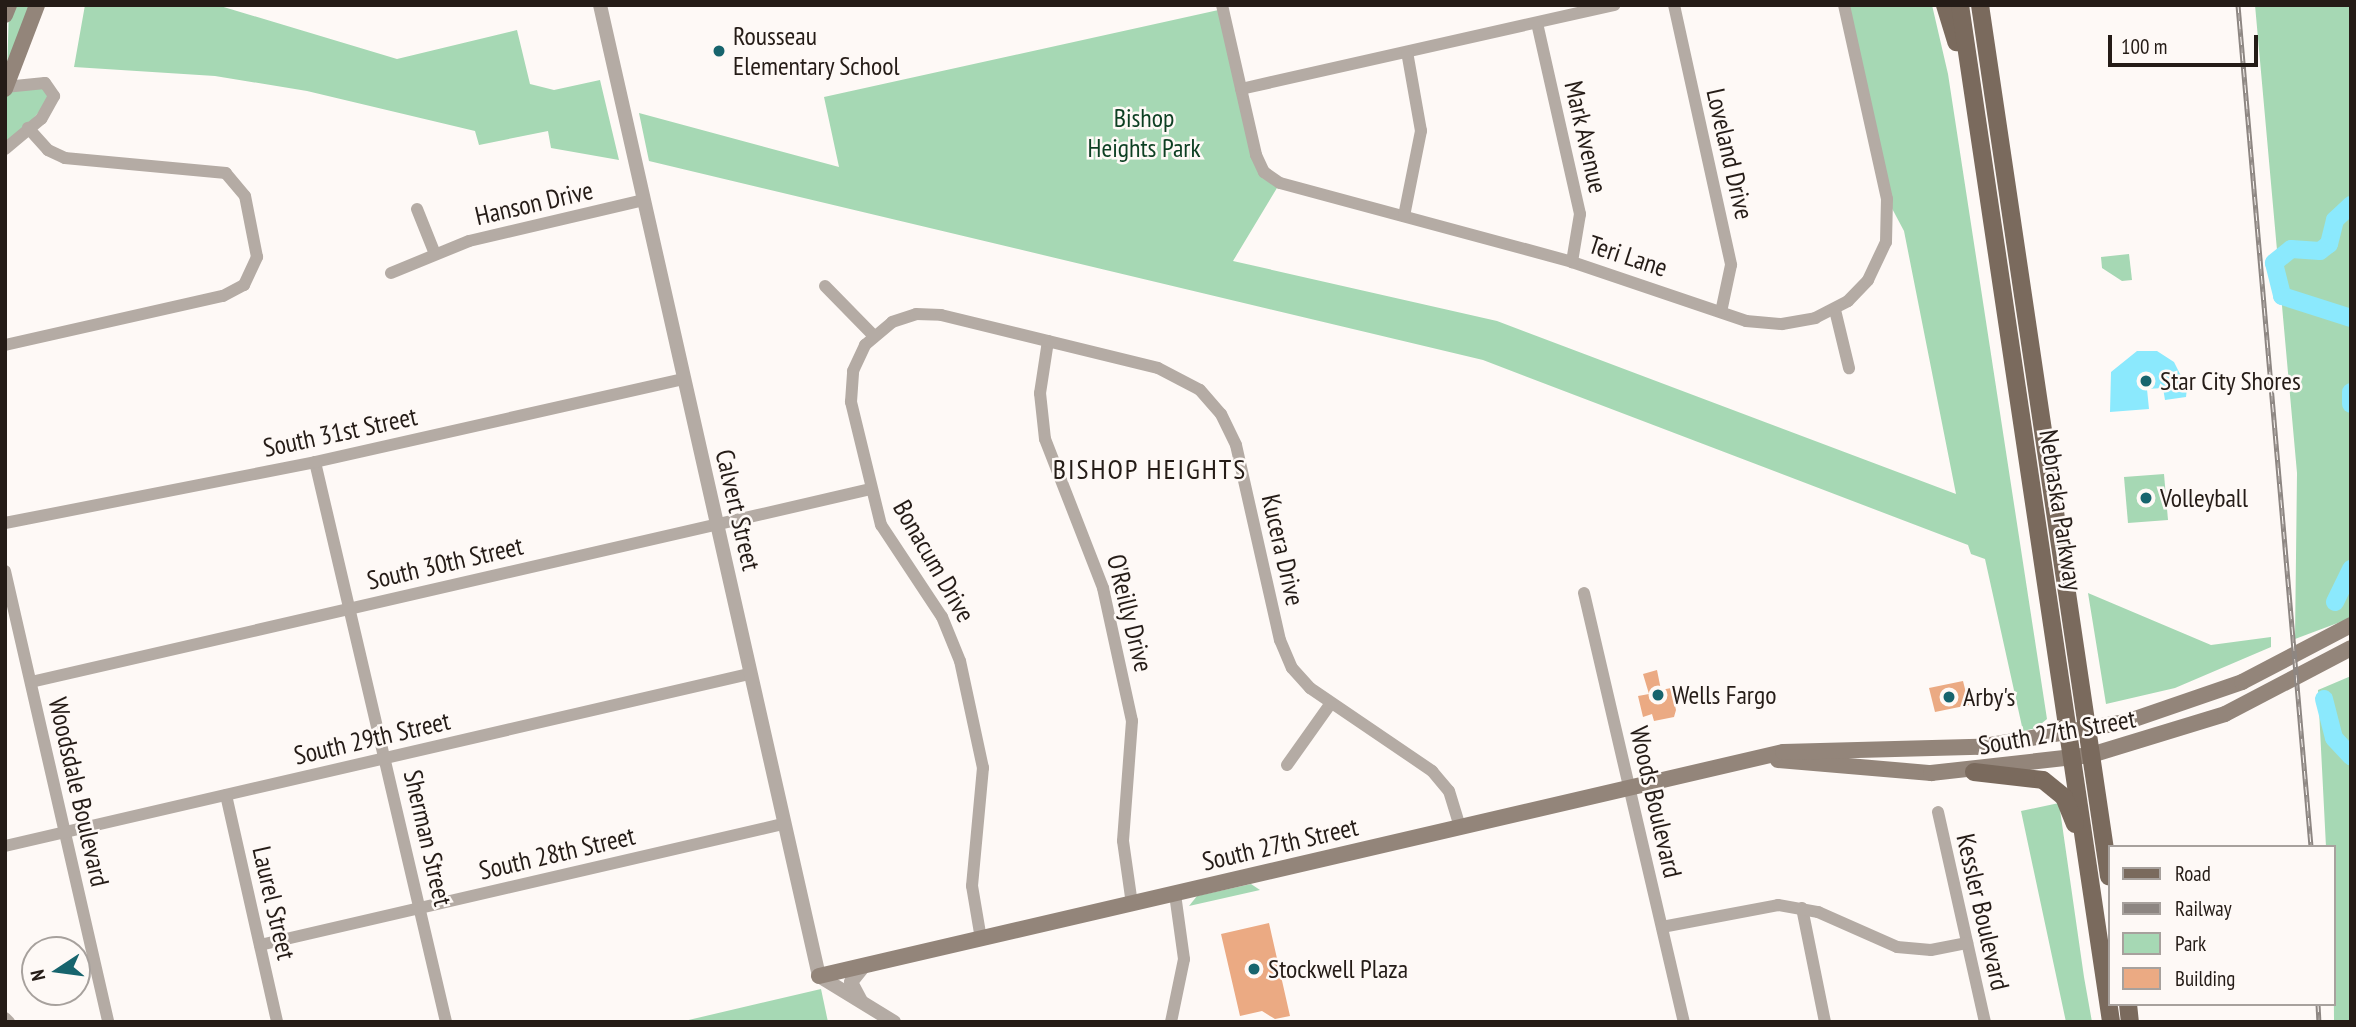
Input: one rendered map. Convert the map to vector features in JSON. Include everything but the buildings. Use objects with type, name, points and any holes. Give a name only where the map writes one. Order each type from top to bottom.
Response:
[{"type":"main road","points":[[5,15],[9,5]]},
{"type":"main road","points":[[6,88],[37,5]]},
{"type":"main road","points":[[1945,5],[1981,151]]},
{"type":"main road","name":"Nebraska Parkway","points":[[1960,5],[2108,1002]]},
{"type":"main road","name":"Nebraska Parkway","points":[[1980,7],[2108,870]]},
{"type":"main road","name":"South 27th Street","points":[[819,976],[1805,749],[1979,747],[2087,729],[2209,696],[2351,625]]},
{"type":"main road","name":"South 27th Street","points":[[1751,760],[1974,772],[2091,755],[2225,714],[2351,648]]},
{"type":"main road","points":[[1842,766],[1862,759],[1871,748]]},
{"type":"main road","points":[[1974,772],[2035,777],[2064,797],[2096,921]]},
{"type":"street","name":"Calvert Street","points":[[600,5],[819,976]]},
{"type":"street","points":[[1222,5],[1241,89],[1615,5]]},
{"type":"street","name":"Loveland Drive","points":[[1674,5],[1729,254],[1731,277],[1721,312]]},
{"type":"street","points":[[1844,5],[1888,198],[1886,242],[1875,269],[1835,310],[1849,368]]},
{"type":"street","name":"Mark Avenue","points":[[1537,23],[1580,214],[1572,262]]},
{"type":"street","points":[[1404,216],[1421,131],[1407,52]]},
{"type":"street","points":[[5,149],[48,110],[53,90],[45,83],[6,88]]},
{"type":"street","name":"Teri Lane","points":[[1241,89],[1261,166],[1280,183],[1572,262],[1721,312],[1782,324],[1835,310]]},
{"type":"street","points":[[5,345],[223,296],[244,285],[251,274],[257,248],[245,195],[234,177],[206,167],[65,158],[48,150],[28,128]]},
{"type":"street","name":"Hanson Drive","points":[[391,273],[435,254],[494,234],[644,200]]},
{"type":"street","points":[[417,209],[435,254]]},
{"type":"street","points":[[825,286],[874,336]]},
{"type":"street","name":"Kucera Drive","points":[[874,336],[903,317],[928,313],[1173,374],[1200,390],[1221,414],[1236,445],[1285,654],[1302,680],[1331,703],[1432,771],[1448,791],[1460,827]]},
{"type":"street","name":"Bonacum Drive","points":[[874,336],[859,356],[850,386],[881,525],[942,617],[960,661],[983,768],[972,886],[981,939]]},
{"type":"street","name":"O'Reilly Drive","points":[[1048,341],[1040,393],[1045,439],[1103,588],[1132,721],[1123,841],[1132,904]]},
{"type":"street","name":"South 31st Street","points":[[5,523],[315,462],[683,379]]},
{"type":"street","name":"Sherman Street","points":[[315,462],[352,608],[446,1022]]},
{"type":"street","name":"South 30th Street","points":[[31,682],[871,489]]},
{"type":"street","name":"Woodsdale Boulevard","points":[[5,571],[108,1022]]},
{"type":"street","name":"Woods Boulevard","points":[[1584,593],[1684,1022]]},
{"type":"street","name":"South 29th Street","points":[[5,846],[749,674]]},
{"type":"street","points":[[1287,765],[1331,703]]},
{"type":"street","name":"Laurel Street","points":[[226,795],[277,1022]]},
{"type":"street","name":"Kessler Boulevard","points":[[1938,812],[1985,1022]]},
{"type":"street","name":"South 28th Street","points":[[260,945],[783,824]]},
{"type":"street","points":[[1171,1022],[1184,959],[1175,894]]},
{"type":"street","points":[[1662,927],[1754,907],[1801,908],[1897,947],[1931,950],[1967,943]]},
{"type":"street","points":[[1801,908],[1825,1022]]},
{"type":"street","points":[[863,1002],[852,990],[851,979],[865,965]]},
{"type":"street","points":[[819,976],[894,1022]]},
{"type":"green space","points":[[9,5],[37,5],[7,87],[45,83],[54,96],[5,149]]},
{"type":"green space","points":[[85,5],[217,5],[397,59],[517,30],[530,84],[554,90],[600,80],[619,160],[551,148],[548,131],[479,145],[475,131],[307,91],[215,76],[74,67]]},
{"type":"green space","name":"Bishop Heights Park","points":[[1844,5],[1932,5],[1948,74],[2047,719],[2036,728],[2023,731],[1985,559],[1971,554],[1968,545],[1483,360],[649,161],[639,113],[839,167],[824,97],[1223,9],[1256,155],[1280,183],[1233,261],[1497,321],[1956,494],[1904,231],[1887,199]]},
{"type":"green space","points":[[2255,5],[2351,5],[2351,618],[2295,639],[2297,473]]},
{"type":"green space","points":[[2129,254],[2132,280],[2122,281],[2102,268],[2101,257]]},
{"type":"green space","name":"Volleyball","points":[[2164,474],[2168,520],[2128,523],[2124,477]]},
{"type":"green space","points":[[2088,593],[2211,645],[2271,637],[2271,647],[2175,688],[2106,704]]},
{"type":"green space","points":[[2351,676],[2351,1022],[2334,1022],[2335,845],[2326,845],[2318,690]]},
{"type":"green space","points":[[2059,803],[2092,1022],[2066,1022],[2021,811]]},
{"type":"green space","points":[[1251,884],[1260,890],[1189,906],[1197,896]]},
{"type":"green space","points":[[821,989],[828,1022],[680,1022]]},
{"type":"water","name":"Star City Shores","points":[[2137,351],[2157,351],[2174,362],[2187,388],[2186,397],[2165,400],[2163,388],[2147,389],[2149,409],[2110,412],[2111,372]]},
{"type":"waterway","points":[[2351,205],[2335,220],[2329,244],[2320,251],[2291,249],[2274,263],[2282,296],[2351,318]]},
{"type":"waterway","points":[[2351,392],[2351,404]]},
{"type":"waterway","points":[[2335,602],[2351,569]]},
{"type":"waterway","points":[[2324,699],[2334,738],[2351,756]]},
{"type":"railway","points":[[2238,5],[2311,845]]},
{"type":"railway","points":[[2318,1006],[2319,1022]]},
{"type":"place","name":"Rousseau Elementary School","points":[[719,51]]},
{"type":"place","name":"Star City Shores","points":[[2146,381]]},
{"type":"place","name":"Volleyball","points":[[2146,498]]},
{"type":"place","name":"Wells Fargo","points":[[1658,695]]},
{"type":"place","name":"Arby's","points":[[1949,697]]},
{"type":"place","name":"Stockwell Plaza","points":[[1254,969]]},
{"type":"district","name":"BISHOP HEIGHTS","points":[[1150,469]]}]
